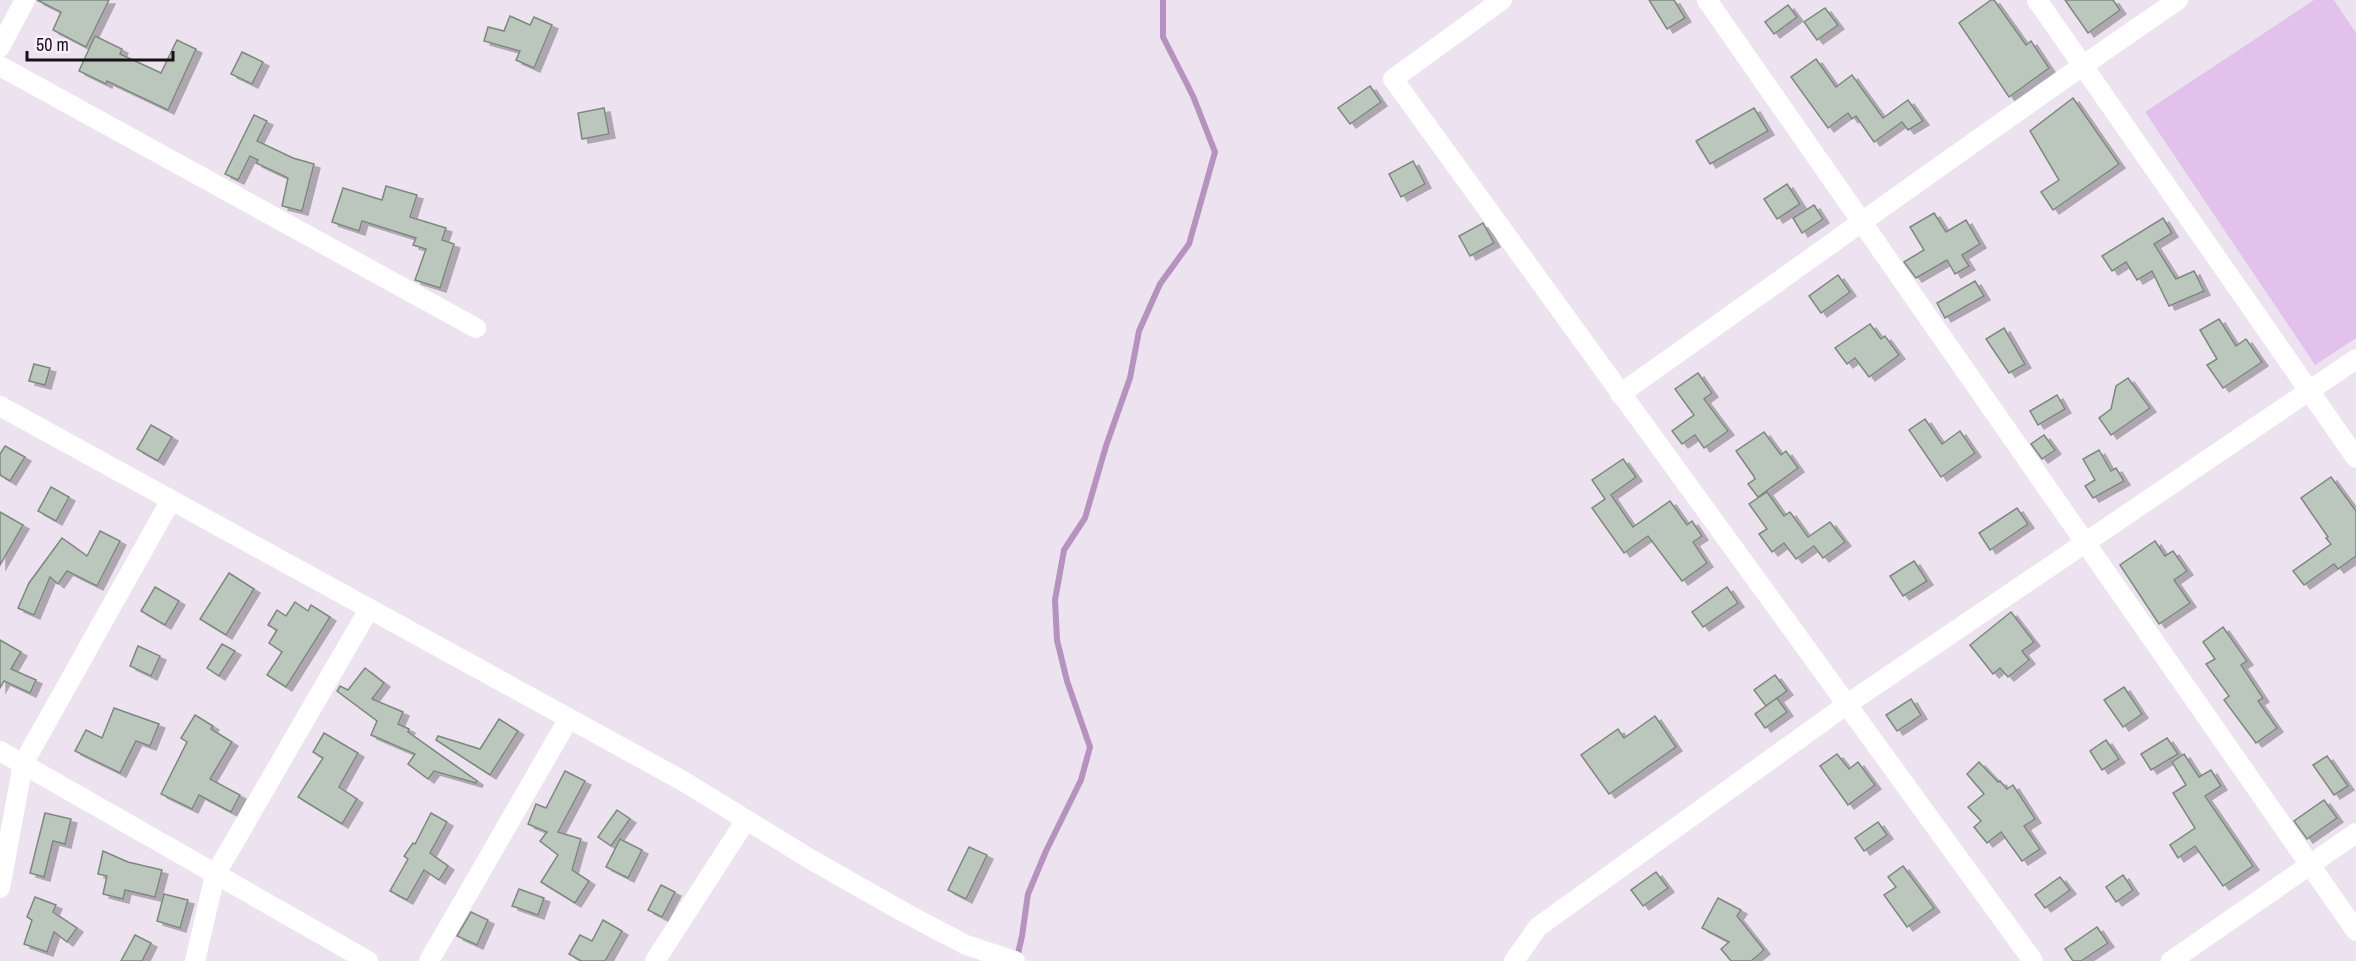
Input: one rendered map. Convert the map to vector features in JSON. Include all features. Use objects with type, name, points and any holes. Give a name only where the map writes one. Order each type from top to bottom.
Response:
[{"type":"street","points":[[0,48],[25,0]]},
{"type":"street","points":[[1502,0],[1393,79],[2033,961]]},
{"type":"street","points":[[1707,0],[2356,931]]},
{"type":"street","points":[[2037,0],[2356,458]]},
{"type":"street","points":[[1620,394],[2178,0]]},
{"type":"street","points":[[0,66],[476,328]]},
{"type":"street","points":[[1514,961],[1538,927],[1846,705],[2356,359]]},
{"type":"street","points":[[0,406],[683,782],[907,914],[966,945],[1011,959]]},
{"type":"street","points":[[0,888],[23,764],[171,500]]},
{"type":"street","points":[[195,961],[215,875],[369,609]]},
{"type":"street","points":[[429,961],[568,720]]},
{"type":"street","points":[[0,751],[368,961]]},
{"type":"street","points":[[655,961],[746,820]]},
{"type":"street","points":[[2171,961],[2356,833]]},
{"type":"shaded area","points":[[2314,0],[2334,0],[2356,33],[2356,338],[2315,365],[2145,112]]},
{"type":"building","points":[[37,0],[109,0],[86,47],[53,30],[61,12]]},
{"type":"building","points":[[1649,0],[1674,0],[1685,18],[1667,29]]},
{"type":"building","points":[[1994,0],[2026,45],[2031,41],[2049,68],[2009,97],[1959,23]]},
{"type":"building","points":[[2065,0],[2113,0],[2120,10],[2088,33]]},
{"type":"building","points":[[1788,5],[1797,17],[1774,34],[1765,22]]},
{"type":"building","points":[[1825,8],[1838,25],[1817,40],[1804,22]]},
{"type":"building","points":[[510,16],[530,25],[534,17],[552,25],[534,68],[516,60],[520,51],[484,41],[488,27],[504,31]]},
{"type":"building","points":[[95,36],[122,49],[120,54],[161,73],[177,40],[196,49],[168,110],[107,81],[106,84],[79,71]]},
{"type":"building","points":[[242,52],[263,62],[252,84],[231,74]]},
{"type":"building","points":[[1816,59],[1836,87],[1852,75],[1883,118],[1908,100],[1923,121],[1908,130],[1902,122],[1874,142],[1856,116],[1852,119],[1848,113],[1828,128],[1791,77]]},
{"type":"building","points":[[1370,86],[1381,102],[1350,124],[1338,108]]},
{"type":"building","points":[[2073,98],[2119,164],[2053,210],[2041,192],[2059,180],[2030,131]]},
{"type":"building","points":[[604,108],[609,134],[582,139],[578,113]]},
{"type":"building","points":[[1754,108],[1768,131],[1710,164],[1696,141]]},
{"type":"building","points":[[254,115],[267,121],[257,141],[293,158],[314,164],[302,211],[282,206],[288,178],[256,163],[258,160],[250,156],[238,180],[225,174]]},
{"type":"building","points":[[1413,161],[1425,184],[1401,197],[1389,174]]},
{"type":"building","points":[[1787,184],[1800,204],[1777,219],[1764,199]]},
{"type":"building","points":[[386,186],[417,195],[410,217],[446,228],[442,240],[454,244],[440,288],[415,280],[426,249],[413,245],[416,238],[362,221],[359,231],[332,222],[343,188],[382,200]]},
{"type":"building","points":[[1814,205],[1823,219],[1802,233],[1793,218]]},
{"type":"building","points":[[1934,213],[1946,232],[1966,220],[1980,244],[1962,255],[1969,266],[1955,274],[1947,260],[1916,278],[1904,262],[1924,250],[1910,227]]},
{"type":"building","points":[[2163,218],[2172,233],[2154,244],[2176,279],[2194,271],[2204,291],[2169,306],[2152,271],[2137,280],[2126,262],[2112,271],[2102,256]]},
{"type":"building","points":[[1483,223],[1494,243],[1470,256],[1459,236]]},
{"type":"building","points":[[1838,275],[1850,292],[1821,313],[1809,296]]},
{"type":"building","points":[[1975,281],[1984,296],[1945,318],[1937,303]]},
{"type":"building","points":[[2219,319],[2236,346],[2246,339],[2262,362],[2223,388],[2207,365],[2217,359],[2200,330]]},
{"type":"building","points":[[1870,324],[1881,339],[1885,336],[1899,355],[1869,377],[1855,358],[1847,364],[1835,348]]},
{"type":"building","points":[[2004,328],[2025,364],[2009,373],[1986,339]]},
{"type":"building","points":[[34,364],[50,368],[45,385],[29,381]]},
{"type":"building","points":[[1698,373],[1712,393],[1704,399],[1728,431],[1704,448],[1695,435],[1682,444],[1672,431],[1694,415],[1675,389]]},
{"type":"building","points":[[2128,378],[2150,408],[2111,435],[2099,418],[2111,409],[2116,386]]},
{"type":"building","points":[[2057,395],[2065,409],[2038,425],[2030,411]]},
{"type":"building","points":[[1925,419],[1942,444],[1960,431],[1975,453],[1941,477],[1909,430]]},
{"type":"building","points":[[151,425],[172,437],[158,461],[137,449]]},
{"type":"building","points":[[1764,432],[1781,455],[1786,451],[1798,468],[1758,497],[1748,484],[1755,479],[1736,451]]},
{"type":"building","points":[[2044,435],[2055,450],[2042,459],[2031,444]]},
{"type":"building","points":[[5,446],[25,457],[10,481],[0,475],[0,454]]},
{"type":"building","points":[[2099,450],[2111,471],[2116,468],[2124,481],[2093,498],[2085,486],[2095,480],[2083,459]]},
{"type":"building","points":[[1623,459],[1636,477],[1611,495],[1633,527],[1670,501],[1687,525],[1692,521],[1702,536],[1693,542],[1707,563],[1682,581],[1648,536],[1624,553],[1592,508],[1605,499],[1592,480]]},
{"type":"building","points":[[2331,477],[2356,511],[2356,556],[2338,569],[2334,564],[2304,585],[2293,571],[2331,544],[2301,498]]},
{"type":"building","points":[[51,487],[69,497],[56,521],[38,511]]},
{"type":"building","points":[[1767,492],[1784,516],[1790,512],[1808,537],[1830,522],[1845,542],[1823,558],[1814,546],[1796,559],[1784,543],[1772,552],[1759,534],[1767,529],[1749,504]]},
{"type":"building","points":[[2017,508],[2028,524],[1990,550],[1979,533]]},
{"type":"building","points":[[0,512],[23,525],[0,565]]},
{"type":"building","points":[[100,531],[120,541],[97,586],[67,571],[58,584],[50,577],[34,615],[18,608],[29,583],[62,538],[87,556]]},
{"type":"building","points":[[2155,541],[2165,556],[2173,551],[2187,571],[2174,580],[2190,603],[2159,624],[2120,565]]},
{"type":"building","points":[[1914,561],[1927,581],[1903,596],[1890,576]]},
{"type":"building","points":[[229,573],[254,589],[226,635],[200,619]]},
{"type":"building","points":[[155,587],[179,601],[165,625],[141,611]]},
{"type":"building","points":[[1727,587],[1738,603],[1703,627],[1692,612]]},
{"type":"building","points":[[295,602],[308,611],[311,605],[330,617],[286,687],[267,675],[282,652],[269,643],[277,630],[268,625],[277,610],[286,616]]},
{"type":"building","points":[[2011,612],[2034,642],[2022,651],[2029,660],[2008,677],[2000,668],[1993,674],[1970,645]]},
{"type":"building","points":[[2223,627],[2247,661],[2241,665],[2263,698],[2258,701],[2277,728],[2256,743],[2224,700],[2229,696],[2206,664],[2215,659],[2203,642]]},
{"type":"building","points":[[0,640],[21,652],[11,669],[36,680],[30,693],[4,681],[0,688]]},
{"type":"building","points":[[222,644],[235,651],[219,676],[207,668]]},
{"type":"building","points":[[138,646],[160,656],[151,676],[130,666]]},
{"type":"building","points":[[365,668],[384,683],[372,699],[403,712],[398,724],[409,729],[408,732],[477,781],[476,783],[434,771],[428,779],[408,764],[415,754],[371,735],[377,721],[337,691],[340,686],[348,690]]},
{"type":"building","points":[[1775,675],[1787,691],[1766,706],[1754,690]]},
{"type":"building","points":[[2124,687],[2142,714],[2123,727],[2104,700]]},
{"type":"building","points":[[1777,698],[1787,712],[1765,728],[1755,714]]},
{"type":"building","points":[[1911,699],[1921,715],[1897,731],[1886,715]]},
{"type":"building","points":[[114,708],[159,724],[150,746],[136,741],[120,773],[75,751],[86,730],[102,738]]},
{"type":"building","points":[[195,715],[213,726],[211,729],[232,742],[210,779],[240,795],[231,812],[199,795],[192,809],[161,794],[187,742],[181,738]]},
{"type":"building","points":[[1655,716],[1676,747],[1609,794],[1581,755],[1618,729],[1624,738]]},
{"type":"building","points":[[499,719],[518,731],[490,775],[436,740],[438,736],[480,749]]},
{"type":"building","points":[[324,733],[358,753],[339,787],[357,799],[342,824],[298,797],[323,758],[313,752]]},
{"type":"building","points":[[2167,738],[2178,754],[2151,770],[2141,754]]},
{"type":"building","points":[[2106,740],[2119,759],[2102,770],[2090,751]]},
{"type":"building","points":[[1837,754],[1849,769],[1858,762],[1875,785],[1848,805],[1820,766]]},
{"type":"building","points":[[2184,754],[2199,777],[2211,770],[2221,786],[2205,796],[2253,866],[2223,886],[2195,846],[2178,858],[2170,845],[2195,828],[2173,793],[2186,785],[2172,762]]},
{"type":"building","points":[[2327,756],[2348,786],[2334,795],[2313,765]]},
{"type":"building","points":[[1979,762],[2007,789],[2013,785],[2035,819],[2024,826],[2040,849],[2022,861],[2001,832],[1987,843],[1974,827],[1981,821],[1968,807],[1984,794],[1967,774]]},
{"type":"building","points":[[565,771],[585,781],[558,832],[581,839],[572,870],[589,881],[575,903],[541,882],[558,855],[540,841],[547,832],[528,824],[536,804],[546,808]]},
{"type":"building","points":[[2324,800],[2337,818],[2307,839],[2294,821]]},
{"type":"building","points":[[617,810],[630,819],[611,846],[598,837]]},
{"type":"building","points":[[45,813],[71,819],[65,844],[53,841],[44,877],[30,873]]},
{"type":"building","points":[[431,813],[447,822],[430,853],[448,866],[439,880],[424,870],[407,900],[390,891],[408,859],[404,856],[413,843],[415,844]]},
{"type":"building","points":[[1878,822],[1887,835],[1864,851],[1855,838]]},
{"type":"building","points":[[620,839],[642,850],[628,878],[606,867]]},
{"type":"building","points":[[969,847],[987,855],[966,899],[948,890]]},
{"type":"building","points":[[103,851],[128,862],[162,870],[155,897],[125,890],[123,899],[103,894],[107,876],[98,874]]},
{"type":"building","points":[[1903,866],[1934,908],[1907,927],[1884,895],[1896,887],[1888,877]]},
{"type":"building","points":[[1656,872],[1668,888],[1643,906],[1631,890]]},
{"type":"building","points":[[2123,875],[2133,890],[2116,902],[2106,887]]},
{"type":"building","points":[[2060,877],[2070,890],[2045,908],[2035,895]]},
{"type":"building","points":[[661,885],[675,892],[662,917],[648,910]]},
{"type":"building","points":[[519,889],[544,898],[538,915],[512,906]]},
{"type":"building","points":[[164,894],[188,900],[180,928],[157,921]]},
{"type":"building","points":[[35,897],[56,905],[53,912],[77,928],[67,942],[54,932],[47,952],[24,944],[32,920],[27,917]]},
{"type":"building","points":[[1718,898],[1741,910],[1737,916],[1764,950],[1751,961],[1731,961],[1721,949],[1729,942],[1702,928]]},
{"type":"building","points":[[471,912],[488,920],[477,945],[457,936]]},
{"type":"building","points":[[603,920],[622,931],[605,961],[581,961],[569,954],[580,935],[592,941]]},
{"type":"building","points":[[2097,927],[2108,943],[2081,961],[2073,961],[2065,949]]},
{"type":"building","points":[[135,935],[151,943],[142,961],[121,961]]},
{"type":"waterway","points":[[1017,958],[1028,894],[1046,851],[1081,780],[1090,747],[1067,681],[1057,640],[1055,600],[1064,550],[1085,518],[1106,446],[1130,378],[1139,331],[1160,284],[1189,244],[1215,152],[1193,96],[1163,37],[1163,0]]}]
